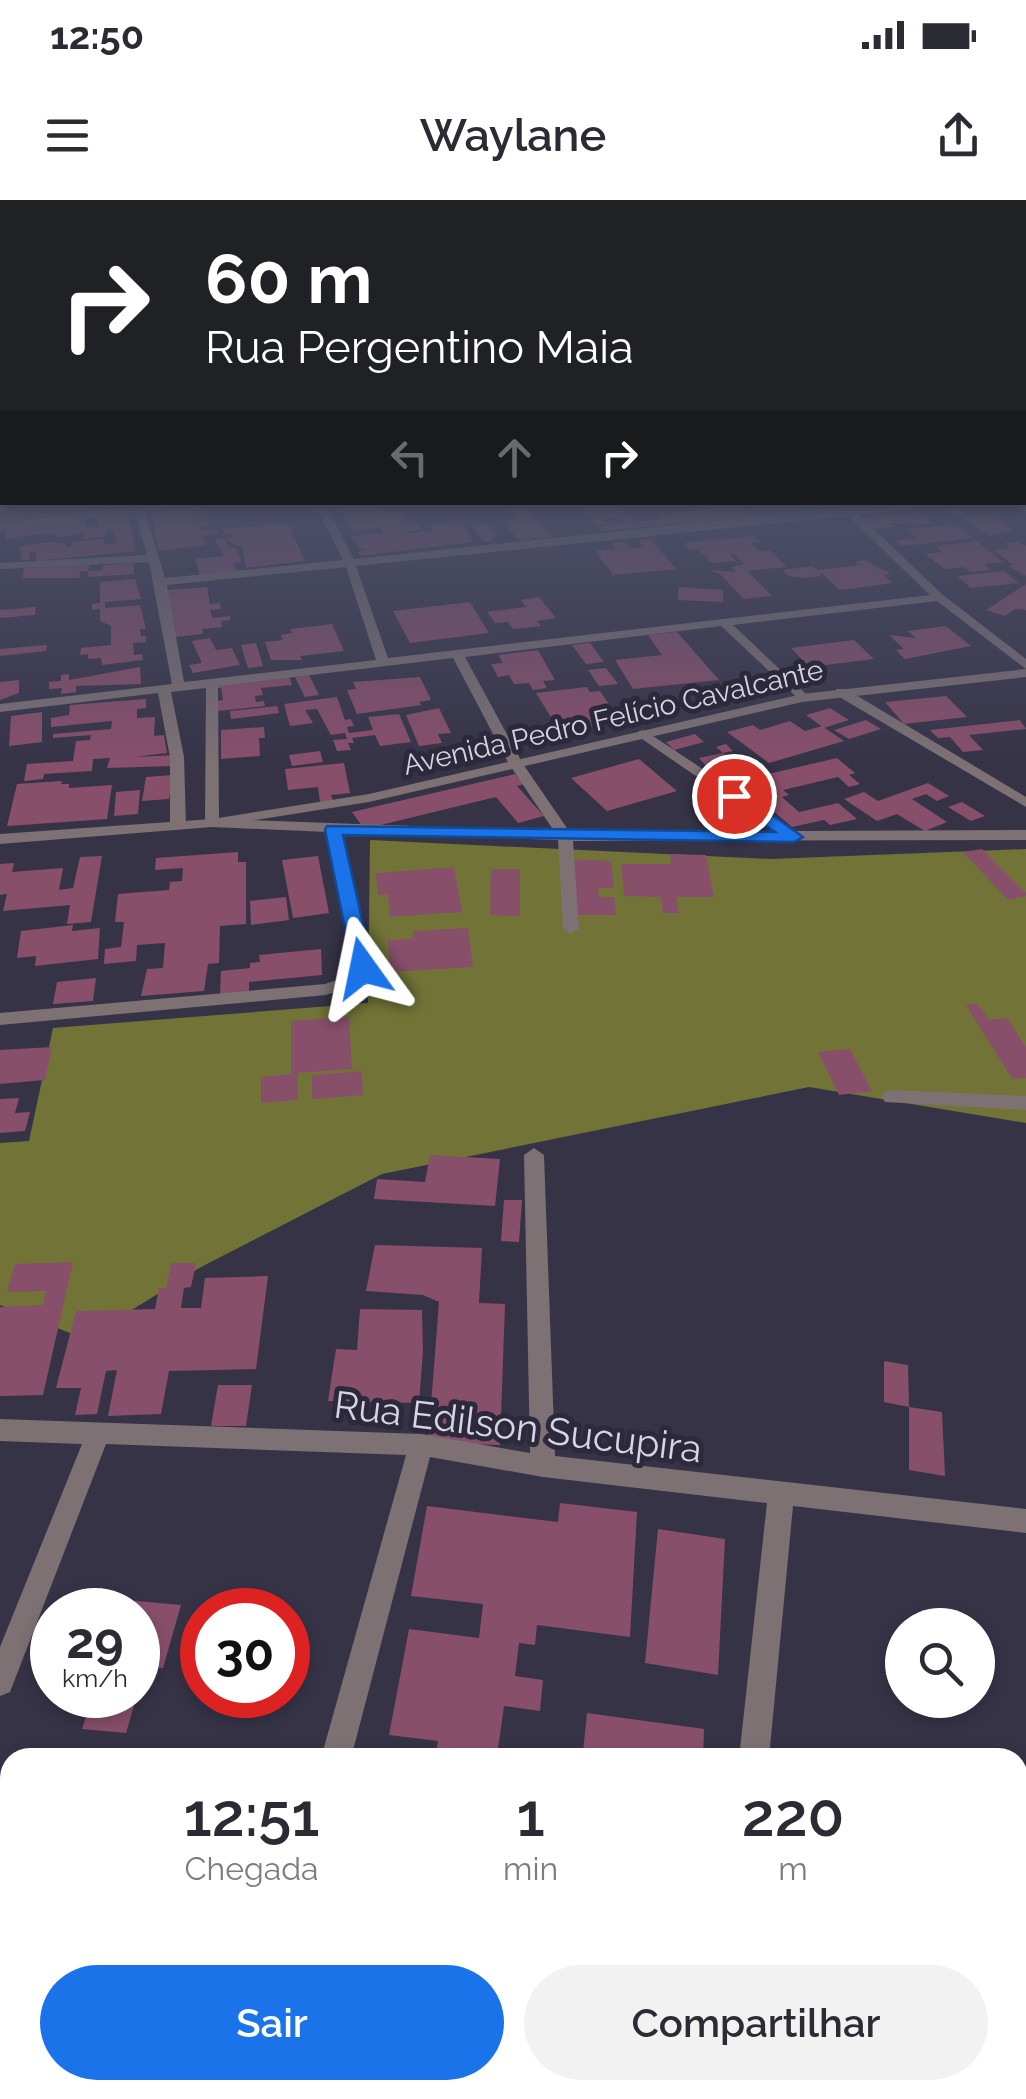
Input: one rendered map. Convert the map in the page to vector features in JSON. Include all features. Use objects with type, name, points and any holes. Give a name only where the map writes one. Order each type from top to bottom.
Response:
[{"type":"street","points":[[162,589],[181,791],[178,825]]},
{"type":"street","points":[[358,589],[383,663]]},
{"type":"street","points":[[930,589],[1026,669]]},
{"type":"street","points":[[0,708],[939,597]]},
{"type":"street","points":[[723,622],[802,698]]},
{"type":"street","points":[[457,654],[516,764],[565,836],[571,929]]},
{"type":"street","name":"Avenida Pedro Felício Cavalcante","points":[[212,823],[369,798],[802,698],[1026,669]]},
{"type":"street","points":[[212,681],[212,823]]},
{"type":"street","points":[[841,692],[1026,804]]},
{"type":"street","points":[[644,734],[794,837]]},
{"type":"street","points":[[0,839],[212,823],[565,836],[1026,835]]},
{"type":"street","points":[[0,1018],[326,989],[358,979],[363,968],[334,830]]},
{"type":"street","points":[[892,1097],[1026,1103]]},
{"type":"street","points":[[534,1155],[542,1466]]},
{"type":"street","name":"Rua Edilson Sucupira","points":[[0,1430],[420,1446],[542,1466],[1026,1521]]},
{"type":"street","points":[[0,1682],[98,1433]]},
{"type":"street","points":[[339,1748],[420,1446]]},
{"type":"street","points":[[755,1748],[781,1495]]},
{"type":"shaded area","points":[[370,840],[771,859],[1026,849],[1026,1123],[809,1087],[382,1174],[201,1267],[85,1339],[0,1305],[0,1143],[29,1141],[53,1028],[368,1003]]},
{"type":"building","points":[[100,589],[138,589],[141,599],[105,602],[105,608],[140,605],[146,629],[140,629],[141,636],[146,636],[146,642],[133,643],[134,655],[142,654],[143,660],[102,665],[101,658],[80,655],[81,648],[111,645],[111,626],[100,621],[100,609],[92,610],[92,604],[100,603]]},
{"type":"building","points":[[207,589],[210,604],[220,603],[221,609],[210,610],[212,618],[230,616],[230,620],[221,621],[222,627],[202,629],[203,634],[175,637],[166,590]]},
{"type":"building","points":[[679,589],[723,590],[723,602],[678,600]]},
{"type":"building","points":[[734,589],[765,589],[772,596],[744,599]]},
{"type":"building","points":[[1019,589],[1026,589],[1026,610],[1015,609],[1005,616],[986,610]]},
{"type":"building","points":[[539,597],[556,618],[537,621],[541,626],[513,629],[508,622],[495,623],[487,612],[526,607],[521,600]]},
{"type":"building","points":[[470,602],[489,633],[410,643],[393,611]]},
{"type":"building","points":[[36,607],[35,615],[0,618],[0,610]]},
{"type":"building","points":[[332,624],[344,651],[300,656],[302,660],[271,660],[265,642],[283,640],[281,635],[292,633],[290,629]]},
{"type":"building","points":[[946,626],[971,646],[905,659],[896,650],[904,649],[889,635],[916,638],[907,631]]},
{"type":"building","points":[[677,632],[719,680],[633,689],[615,660],[662,655],[648,635]]},
{"type":"building","points":[[210,638],[216,650],[232,648],[240,665],[193,673],[189,665],[202,663],[192,641]]},
{"type":"building","points":[[854,640],[874,659],[809,667],[791,648]]},
{"type":"building","points":[[256,643],[263,666],[248,668],[241,645]]},
{"type":"building","points":[[590,643],[604,662],[586,664],[572,645]]},
{"type":"building","points":[[47,645],[46,651],[0,656],[0,649]]},
{"type":"building","points":[[538,650],[555,680],[543,681],[547,688],[533,690],[529,683],[514,684],[509,675],[498,677],[491,664],[503,663],[498,655]]},
{"type":"building","points":[[140,667],[141,684],[76,686],[76,692],[61,694],[62,688],[49,689],[49,682],[61,681],[61,675],[69,674],[69,680]]},
{"type":"building","points":[[606,668],[618,684],[599,686],[588,670]]},
{"type":"building","points":[[309,675],[319,695],[305,697],[295,677]]},
{"type":"building","points":[[289,676],[292,685],[261,688],[263,695],[255,696],[256,702],[264,701],[265,706],[218,711],[217,701],[223,700],[221,688],[214,688],[213,684]]},
{"type":"building","points":[[420,677],[431,700],[419,702],[421,705],[357,714],[347,690],[356,689],[353,682]]},
{"type":"building","points":[[19,680],[19,693],[0,700],[0,682]]},
{"type":"building","points":[[587,687],[590,692],[600,691],[613,710],[592,713],[601,726],[560,732],[536,693]]},
{"type":"building","points":[[946,696],[967,717],[904,724],[885,702]]},
{"type":"building","points":[[337,697],[345,720],[351,719],[354,726],[347,727],[349,733],[373,730],[368,717],[399,714],[411,742],[380,746],[375,735],[352,738],[354,743],[348,743],[351,750],[337,751],[333,740],[347,739],[345,733],[331,735],[317,709],[305,710],[313,723],[290,726],[284,704]]},
{"type":"building","points":[[146,699],[146,708],[137,709],[137,718],[155,717],[154,736],[164,735],[167,753],[133,757],[176,755],[174,766],[107,768],[110,758],[93,759],[92,771],[44,774],[43,779],[24,781],[27,764],[73,761],[76,741],[90,740],[91,735],[53,738],[53,734],[111,729],[112,721],[51,727],[51,718],[69,715],[70,705]]},
{"type":"building","points":[[277,706],[279,713],[231,719],[230,711]]},
{"type":"building","points":[[439,708],[451,733],[438,734],[442,743],[419,746],[406,715]]},
{"type":"building","points":[[830,708],[849,720],[824,728],[806,715]]},
{"type":"building","points":[[42,712],[42,742],[9,746],[11,716]]},
{"type":"building","points":[[866,720],[881,729],[849,739],[834,730]]},
{"type":"building","points":[[1020,720],[1026,729],[969,735],[983,750],[963,752],[950,737],[938,738],[930,730]]},
{"type":"building","points":[[790,721],[805,731],[822,726],[844,741],[769,763],[727,732],[753,725],[760,730]]},
{"type":"building","points":[[264,727],[265,738],[259,738],[260,756],[221,759],[221,730]]},
{"type":"building","points":[[695,734],[704,742],[674,750],[666,742]]},
{"type":"building","points":[[726,744],[733,751],[723,753],[716,747]]},
{"type":"building","points":[[320,751],[323,762],[292,766],[289,755]]},
{"type":"building","points":[[723,753],[738,767],[713,773],[699,758]]},
{"type":"building","points":[[837,758],[855,773],[849,775],[860,784],[849,787],[838,777],[783,790],[789,795],[782,797],[799,812],[838,803],[857,819],[830,825],[824,820],[792,827],[730,775],[748,771],[759,781],[763,780],[760,776]]},
{"type":"building","points":[[639,759],[677,791],[607,811],[571,778]]},
{"type":"building","points":[[344,763],[350,793],[331,795],[333,801],[320,802],[318,787],[288,790],[285,769]]},
{"type":"building","points":[[515,774],[524,784],[517,786],[544,816],[518,823],[496,797],[364,829],[352,812]]},
{"type":"building","points":[[173,775],[169,799],[142,801],[146,777]]},
{"type":"building","points":[[62,781],[69,788],[112,785],[107,819],[7,826],[17,784]]},
{"type":"building","points":[[928,783],[949,796],[937,801],[926,794],[912,799],[947,822],[925,831],[897,814],[877,821],[844,799],[864,792],[878,801]]},
{"type":"building","points":[[140,790],[138,814],[114,816],[116,792]]},
{"type":"building","points":[[962,802],[985,816],[971,821],[948,807]]},
{"type":"building","points":[[982,849],[1026,896],[1008,900],[963,852]]},
{"type":"building","points":[[238,852],[238,862],[246,862],[246,924],[220,926],[219,963],[208,964],[204,991],[141,996],[147,969],[163,968],[165,943],[137,945],[136,961],[104,964],[105,949],[121,947],[124,922],[115,922],[118,894],[169,890],[170,882],[182,881],[183,868],[155,870],[156,858]]},
{"type":"building","points":[[670,854],[706,855],[714,897],[676,897],[679,913],[663,913],[661,897],[624,896],[621,864],[671,864]]},
{"type":"building","points":[[102,856],[91,922],[67,924],[70,905],[3,911],[7,894],[0,895],[0,864],[14,863],[12,872],[63,868],[59,890],[73,888],[80,857]]},
{"type":"building","points":[[318,856],[329,913],[293,918],[282,860]]},
{"type":"building","points":[[571,859],[611,861],[614,888],[599,888],[598,897],[614,897],[616,915],[576,915]]},
{"type":"building","points":[[454,867],[462,912],[390,917],[388,894],[378,895],[376,873]]},
{"type":"building","points":[[491,869],[520,869],[520,916],[490,915]]},
{"type":"building","points":[[286,897],[289,920],[251,925],[250,901]]},
{"type":"building","points":[[73,925],[72,931],[100,928],[98,959],[35,966],[36,956],[17,958],[21,931]]},
{"type":"building","points":[[468,928],[473,967],[390,972],[388,940],[413,939],[413,931]]},
{"type":"building","points":[[321,949],[322,975],[249,982],[249,992],[220,994],[221,971],[250,968],[250,963],[260,962],[259,955]]},
{"type":"building","points":[[96,978],[93,1001],[53,1004],[57,982]]},
{"type":"building","points":[[978,1004],[989,1020],[1007,1018],[1026,1047],[1026,1078],[1012,1079],[966,1005]]},
{"type":"building","points":[[349,1017],[352,1069],[298,1073],[298,1100],[261,1103],[261,1077],[291,1074],[291,1021]]},
{"type":"building","points":[[52,1047],[45,1080],[0,1084],[0,1050]]},
{"type":"building","points":[[850,1049],[872,1091],[839,1095],[818,1052]]},
{"type":"building","points":[[362,1071],[363,1095],[312,1099],[312,1075]]},
{"type":"building","points":[[19,1098],[15,1113],[30,1112],[25,1131],[0,1133],[0,1099]]},
{"type":"building","points":[[430,1155],[500,1159],[495,1206],[374,1199],[377,1179],[425,1182]]},
{"type":"building","points":[[504,1200],[522,1200],[519,1242],[501,1241]]},
{"type":"building","points":[[375,1245],[482,1248],[479,1303],[505,1304],[500,1445],[428,1443],[439,1302],[423,1295],[366,1291]]},
{"type":"building","points":[[73,1262],[43,1395],[0,1396],[0,1307],[43,1305],[46,1291],[7,1292],[15,1264]]},
{"type":"building","points":[[171,1263],[196,1263],[191,1287],[184,1288],[181,1308],[201,1308],[205,1278],[268,1276],[256,1369],[169,1371],[161,1414],[108,1416],[117,1370],[106,1371],[97,1414],[75,1415],[81,1388],[56,1388],[76,1311],[155,1309],[159,1288],[166,1288]]},
{"type":"building","points":[[360,1309],[422,1310],[419,1403],[328,1401],[336,1349],[357,1350]]},
{"type":"building","points":[[884,1361],[908,1365],[909,1407],[884,1402]]},
{"type":"building","points":[[218,1385],[252,1385],[246,1426],[211,1426]]},
{"type":"building","points":[[909,1407],[942,1412],[945,1476],[909,1470]]},
{"type":"building","points":[[560,1503],[637,1512],[630,1637],[537,1625],[535,1645],[519,1643],[515,1676],[543,1680],[540,1711],[504,1706],[498,1748],[437,1748],[438,1741],[389,1735],[409,1629],[479,1638],[483,1604],[411,1596],[427,1506],[558,1522]]},
{"type":"building","points":[[658,1529],[725,1539],[718,1675],[645,1663]]},
{"type":"building","points":[[160,1603],[180,1605],[180,1608],[163,1668]]},
{"type":"building","points":[[587,1713],[704,1729],[703,1748],[583,1748]]},
{"type":"building","points":[[86,1718],[130,1718],[126,1733],[82,1729]]},
{"type":"route","points":[[363,968],[334,830],[794,837],[734,796]]}]
